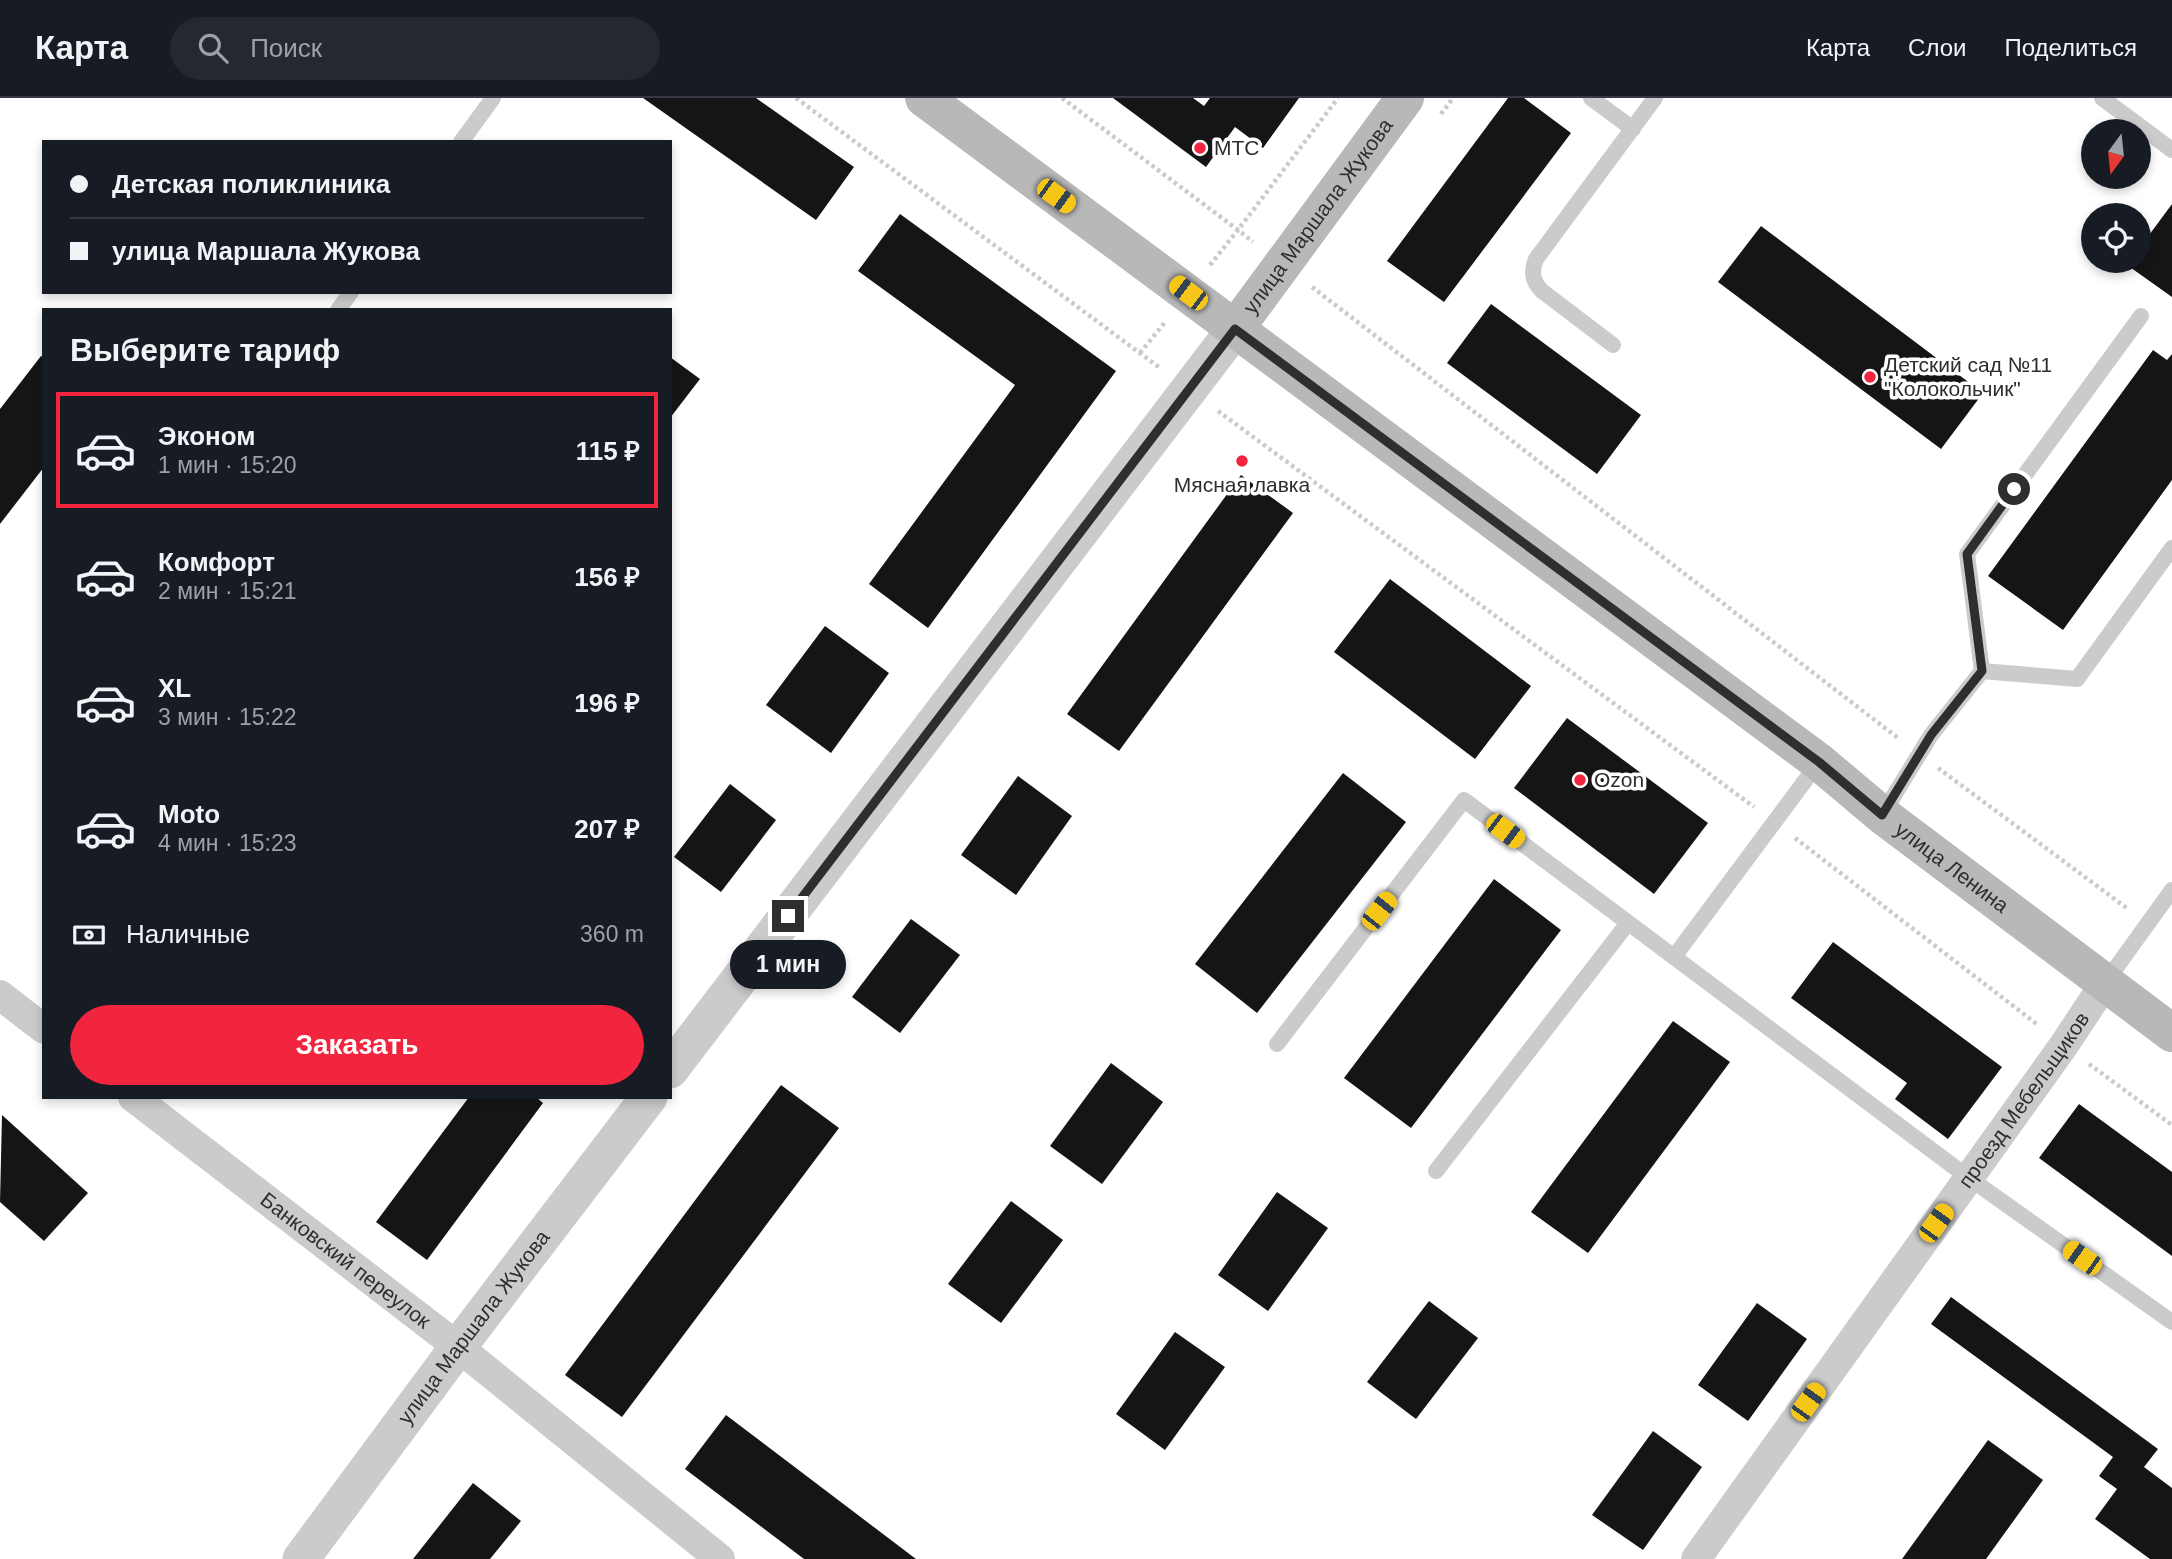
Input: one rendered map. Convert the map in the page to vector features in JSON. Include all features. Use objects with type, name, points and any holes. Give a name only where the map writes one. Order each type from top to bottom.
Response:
[{"type":"main road","name":"улица Ленина","points":[[923,98],[1819,762],[1882,815],[2172,1033]]},
{"type":"main road","name":"улица Маршала Жукова","points":[[1235,329],[1405,98]]},
{"type":"street","name":"улица Маршала Жукова","points":[[672,1067],[1235,329]]},
{"type":"street","name":"проезд Мебельщиков","points":[[1696,1559],[2064,1045],[2105,983]]},
{"type":"street","points":[[0,995],[42,1027]]},
{"type":"street","name":"Банковский переулок","points":[[136,1099],[458,1347],[720,1559]]},
{"type":"street","name":"улица Маршала Жукова","points":[[301,1559],[458,1347],[647,1099]]},
{"type":"lane","points":[[462,140],[494,98]]},
{"type":"lane","points":[[1591,98],[1633,129]]},
{"type":"lane","points":[[1613,345],[1542,292],[1535,284],[1533,268],[1536,258],[1656,98]]},
{"type":"lane","points":[[2102,98],[2172,150]]},
{"type":"lane","points":[[1882,815],[1931,735],[1982,671],[1967,554],[2141,316]]},
{"type":"lane","points":[[1982,671],[2077,679],[2172,548]]},
{"type":"lane","points":[[1674,957],[1819,762]]},
{"type":"lane","points":[[1277,1044],[1464,800],[1969,1178],[2172,1322]]},
{"type":"lane","points":[[2105,983],[2172,890]]},
{"type":"lane","points":[[1437,1171],[1628,923]]},
{"type":"path","points":[[796,98],[1774,821],[2172,1125]]},
{"type":"path","points":[[1062,98],[1238,230],[1338,98]]},
{"type":"path","points":[[1436,120],[1453,98]]},
{"type":"path","points":[[1320,277],[1311,288],[1919,754],[2147,923]]},
{"type":"building","points":[[643,98],[756,98],[854,167],[816,220]]},
{"type":"building","points":[[1113,98],[1193,98],[1204,106],[1210,98],[1299,98],[1263,148],[1235,127],[1206,167]]},
{"type":"building","points":[[1508,98],[1524,98],[1571,133],[1444,302],[1387,261]]},
{"type":"building","points":[[2172,204],[2172,297],[2138,273],[2151,273],[2151,232]]},
{"type":"building","points":[[900,214],[1116,371],[928,628],[869,584],[1015,385],[858,271]]},
{"type":"building","points":[[1761,226],[1983,393],[1941,449],[1718,282]]},
{"type":"building","points":[[1491,304],[1641,415],[1597,474],[1447,363]]},
{"type":"building","points":[[2153,350],[2167,360],[2172,354],[2172,480],[2063,630],[1988,576]]},
{"type":"building","points":[[42,357],[42,470],[0,524],[0,409]]},
{"type":"building","points":[[672,358],[700,379],[672,415]]},
{"type":"building","points":[[1241,475],[1293,513],[1119,751],[1067,714]]},
{"type":"building","points":[[1390,579],[1531,686],[1475,759],[1334,652]]},
{"type":"building","points":[[825,626],[889,673],[831,753],[766,705]]},
{"type":"building","points":[[1567,718],[1708,823],[1654,894],[1514,788]]},
{"type":"building","points":[[1343,773],[1406,822],[1257,1013],[1195,964]]},
{"type":"building","points":[[1018,776],[1072,816],[1016,895],[961,855]]},
{"type":"building","points":[[730,784],[776,820],[721,892],[674,857]]},
{"type":"building","points":[[1494,879],[1561,930],[1411,1128],[1344,1078]]},
{"type":"building","points":[[911,919],[960,955],[900,1033],[852,997]]},
{"type":"building","points":[[1833,942],[2002,1067],[1948,1139],[1895,1099],[1907,1083],[1791,998]]},
{"type":"building","points":[[1673,1021],[1730,1062],[1588,1253],[1531,1212]]},
{"type":"building","points":[[1111,1063],[1163,1102],[1102,1184],[1050,1146]]},
{"type":"building","points":[[781,1085],[839,1128],[622,1417],[565,1375]]},
{"type":"building","points":[[468,1099],[538,1099],[543,1103],[427,1260],[376,1222]]},
{"type":"building","points":[[2079,1104],[2172,1172],[2172,1256],[2039,1158]]},
{"type":"building","points":[[2,1115],[88,1193],[44,1241],[0,1202]]},
{"type":"building","points":[[1277,1192],[1328,1228],[1268,1311],[1218,1275]]},
{"type":"building","points":[[1011,1201],[1063,1240],[1001,1323],[948,1284]]},
{"type":"building","points":[[1951,1297],[2158,1449],[2144,1467],[2172,1488],[2172,1559],[2150,1559],[2095,1519],[2117,1489],[2099,1476],[2113,1457],[1931,1324]]},
{"type":"building","points":[[1429,1301],[1478,1338],[1416,1419],[1367,1382]]},
{"type":"building","points":[[1757,1303],[1807,1339],[1748,1421],[1698,1385]]},
{"type":"building","points":[[1175,1332],[1225,1367],[1165,1450],[1116,1414]]},
{"type":"building","points":[[726,1415],[916,1559],[804,1559],[685,1469]]},
{"type":"building","points":[[1653,1431],[1702,1467],[1643,1550],[1592,1515]]},
{"type":"building","points":[[1988,1440],[2043,1480],[1986,1559],[1902,1559]]},
{"type":"building","points":[[473,1483],[521,1521],[490,1559],[413,1559]]},
{"type":"place","name":"МТС","points":[[1200,148]]},
{"type":"place","name":"Детский сад №11 \"Колокольчик\"","points":[[1870,377]]},
{"type":"place","name":"Мясная лавка","points":[[1242,461]]},
{"type":"place","name":"Ozon","points":[[1580,780]]},
{"type":"route","points":[[788,916],[1235,329],[1819,762],[1882,815],[1931,735],[1982,671],[1967,554],[2014,489]]}]
